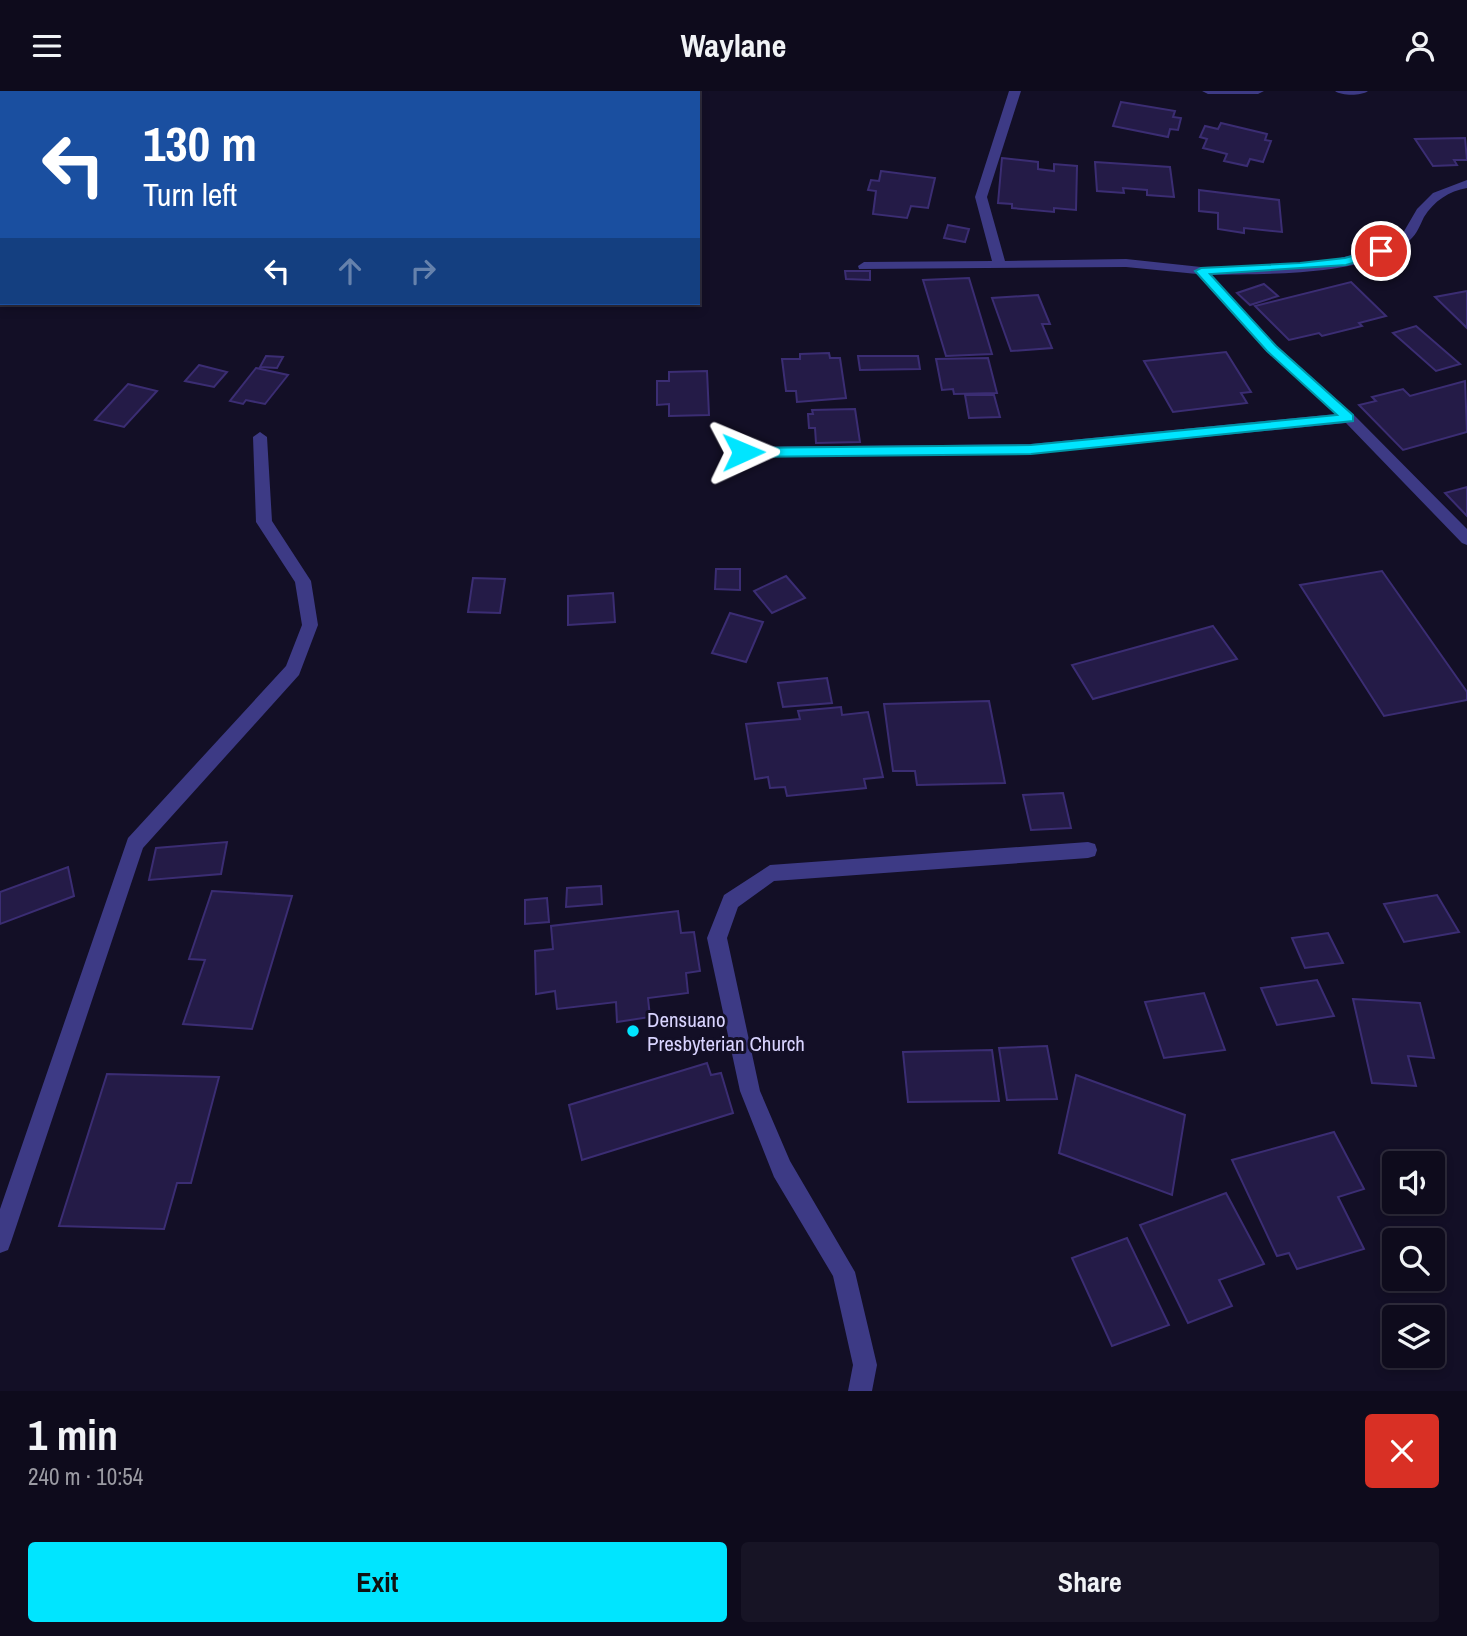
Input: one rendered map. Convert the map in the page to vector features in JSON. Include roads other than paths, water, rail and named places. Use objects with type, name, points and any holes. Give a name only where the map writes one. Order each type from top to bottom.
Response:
[{"type":"street","points":[[999,263],[981,197],[1016,91]]},
{"type":"street","points":[[1208,91],[1258,91]]},
{"type":"street","points":[[1341,91],[1362,91]]},
{"type":"street","points":[[864,266],[1126,264],[1201,271],[1346,261],[1381,251],[1407,237],[1429,199],[1454,186],[1467,184]]},
{"type":"street","points":[[1201,271],[1272,348],[1349,418],[1467,539]]},
{"type":"street","points":[[743,452],[1031,449],[1349,418]]},
{"type":"street","points":[[0,1242],[135,844],[293,670],[310,625],[303,581],[264,522],[260,437]]},
{"type":"street","points":[[860,1391],[865,1365],[844,1272],[782,1169],[750,1091],[717,938],[731,901],[770,873],[1088,850]]},
{"type":"place","name":"Densuano Presbyterian Church","points":[[633,1031]]}]
